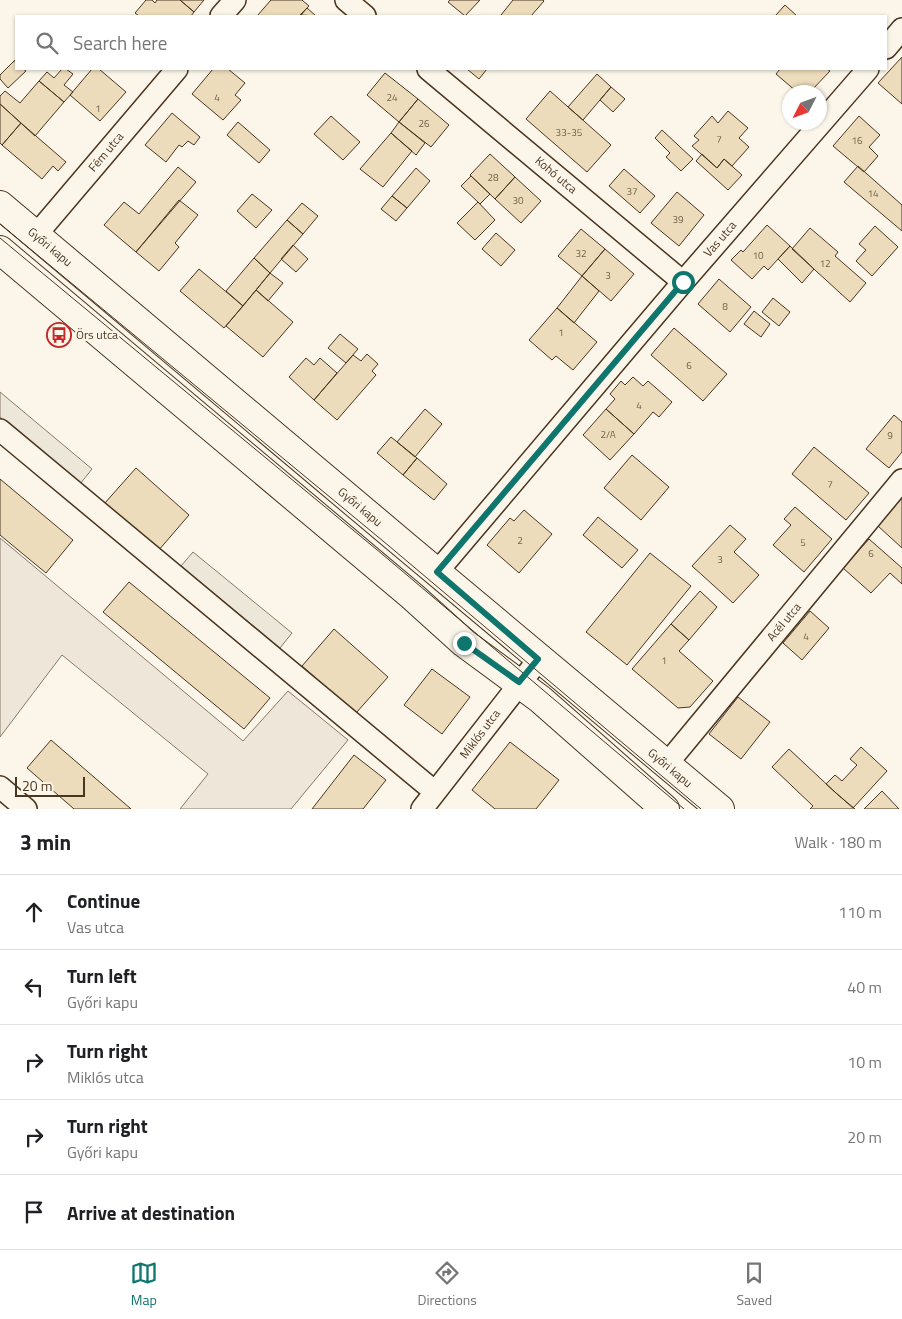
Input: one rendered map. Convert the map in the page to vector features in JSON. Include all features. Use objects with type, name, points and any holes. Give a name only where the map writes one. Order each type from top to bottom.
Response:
[{"type":"street","points":[[222,15],[235,0]]},
{"type":"street","points":[[346,0],[364,15]]},
{"type":"street","points":[[887,47],[902,29]]},
{"type":"street","name":"Fém utca","points":[[36,235],[176,70]]},
{"type":"street","name":"Kohó utca","points":[[429,70],[683,282]]},
{"type":"street","name":"Vas utca","points":[[437,572],[683,282],[867,70]]},
{"type":"street","name":"Győri kapu","points":[[0,205],[538,659],[720,809]]},
{"type":"street","points":[[0,250],[405,590],[464,643],[540,699],[665,809]]},
{"type":"street","points":[[0,430],[435,792]]},
{"type":"street","name":"Acél utca","points":[[666,765],[902,480]]},
{"type":"street","name":"Miklós utca","points":[[422,809],[538,659]]},
{"type":"street","points":[[0,787],[26,809]]},
{"type":"shaded area","points":[[0,392],[92,469],[80,484],[0,417]]},
{"type":"shaded area","points":[[0,538],[243,741],[288,691],[348,740],[291,809],[180,809],[208,774],[62,655],[0,737]]},
{"type":"shaded area","points":[[193,552],[292,633],[280,648],[181,566]]},
{"type":"building","points":[[146,0],[152,0],[155,3],[157,0],[180,0],[194,12],[192,15],[138,15],[135,13]]},
{"type":"building","points":[[180,0],[204,0],[194,12]]},
{"type":"building","points":[[271,0],[302,0],[309,6],[300,15],[258,15]]},
{"type":"building","points":[[450,0],[480,0],[466,15],[448,2]]},
{"type":"building","points":[[513,0],[544,1],[532,15],[501,15]]},
{"type":"building","points":[[785,5],[796,15],[776,15]]},
{"type":"building","points":[[307,8],[315,15],[301,15]]},
{"type":"building","points":[[902,57],[902,104],[878,83]]},
{"type":"building","points":[[15,60],[15,70],[26,71],[8,88],[0,79],[0,75]]},
{"type":"building","points":[[61,70],[67,70],[73,74],[64,85],[73,92],[64,102],[39,81],[47,72],[54,78]]},
{"type":"building","points":[[91,70],[100,70],[126,92],[100,121],[70,95]]},
{"type":"building","points":[[212,70],[229,70],[245,83],[235,95],[241,100],[223,120],[192,94]]},
{"type":"building","points":[[468,70],[486,70],[479,79]]},
{"type":"building","points":[[779,70],[830,71],[817,85],[789,85],[776,74]]},
{"type":"building","points":[[385,73],[418,99],[399,122],[367,95]]},
{"type":"building","points":[[597,74],[611,87],[583,120],[568,107]]},
{"type":"building","points":[[39,81],[64,102],[35,136],[0,104],[0,96],[5,91],[20,103]]},
{"type":"building","points":[[611,87],[625,99],[613,112],[600,100]]},
{"type":"building","points":[[550,91],[611,145],[587,172],[526,119]]},
{"type":"building","points":[[418,99],[449,125],[431,147],[399,122]]},
{"type":"building","points":[[0,104],[21,123],[2,145],[0,143]]},
{"type":"building","points":[[728,111],[748,128],[739,138],[749,147],[732,166],[724,159],[717,168],[692,146],[699,140],[694,136],[712,116],[718,123]]},
{"type":"building","points":[[172,113],[200,137],[194,145],[188,141],[182,147],[179,145],[166,162],[145,145]]},
{"type":"building","points":[[331,116],[360,142],[343,160],[314,134]]},
{"type":"building","points":[[859,116],[880,135],[869,147],[878,156],[864,172],[833,146]]},
{"type":"building","points":[[238,122],[270,150],[259,163],[227,135]]},
{"type":"building","points":[[399,122],[425,143],[416,155],[391,133]]},
{"type":"building","points":[[21,123],[66,162],[58,171],[53,166],[42,179],[2,145]]},
{"type":"building","points":[[662,130],[693,159],[681,171],[666,157],[670,153],[655,138]]},
{"type":"building","points":[[391,133],[412,151],[383,187],[360,169]]},
{"type":"building","points":[[490,154],[515,177],[495,199],[470,175]]},
{"type":"building","points":[[702,154],[717,168],[724,159],[742,175],[728,190],[696,161]]},
{"type":"building","points":[[858,166],[902,205],[902,231],[844,182]]},
{"type":"building","points":[[178,167],[196,182],[136,252],[104,225],[124,202],[139,214]]},
{"type":"building","points":[[416,168],[430,181],[407,208],[392,196]]},
{"type":"building","points":[[624,169],[655,196],[640,213],[609,186]]},
{"type":"building","points":[[471,176],[490,194],[480,204],[461,186]]},
{"type":"building","points":[[515,177],[541,201],[521,223],[495,199]]},
{"type":"building","points":[[677,192],[704,215],[679,246],[651,223]]},
{"type":"building","points":[[252,194],[272,210],[256,228],[237,211]]},
{"type":"building","points":[[392,196],[407,208],[396,221],[381,209]]},
{"type":"building","points":[[179,200],[198,215],[175,243],[179,247],[159,271],[136,252]]},
{"type":"building","points":[[478,202],[495,220],[475,240],[457,223]]},
{"type":"building","points":[[302,203],[318,216],[303,234],[287,220]]},
{"type":"building","points":[[287,220],[303,234],[270,273],[254,258]]},
{"type":"building","points":[[767,225],[790,246],[768,270],[764,266],[752,279],[731,260],[741,250],[743,252]]},
{"type":"building","points":[[875,226],[898,247],[872,276],[856,261],[866,250],[859,244]]},
{"type":"building","points":[[810,228],[838,252],[835,256],[866,283],[850,302],[792,249]]},
{"type":"building","points":[[581,229],[605,249],[582,276],[558,256]]},
{"type":"building","points":[[496,233],[515,250],[501,266],[482,249]]},
{"type":"building","points":[[293,245],[308,259],[296,272],[281,259]]},
{"type":"building","points":[[790,246],[814,269],[802,283],[778,259]]},
{"type":"building","points":[[605,249],[634,274],[611,301],[582,276]]},
{"type":"building","points":[[254,258],[270,273],[243,306],[226,291]]},
{"type":"building","points":[[199,269],[243,306],[224,328],[180,291]]},
{"type":"building","points":[[270,273],[283,283],[268,301],[256,290]]},
{"type":"building","points":[[582,276],[599,291],[574,323],[557,308]]},
{"type":"building","points":[[719,279],[751,307],[730,332],[698,304]]},
{"type":"building","points":[[256,290],[293,322],[263,357],[226,326]]},
{"type":"building","points":[[773,298],[790,312],[779,326],[762,312]]},
{"type":"building","points":[[557,308],[597,342],[573,370],[556,356],[552,360],[529,340]]},
{"type":"building","points":[[754,311],[770,324],[761,337],[744,324]]},
{"type":"building","points":[[674,328],[727,374],[703,401],[651,355]]},
{"type":"building","points":[[340,334],[358,349],[346,363],[328,348]]},
{"type":"building","points":[[367,354],[378,364],[372,371],[376,375],[337,420],[314,400],[353,355],[361,361]]},
{"type":"building","points":[[306,358],[314,365],[320,358],[337,373],[314,400],[289,377]]},
{"type":"building","points":[[633,377],[643,386],[648,381],[672,402],[659,417],[653,412],[634,434],[606,409],[615,399],[610,394],[621,381],[625,385]]},
{"type":"building","points":[[425,409],[442,424],[415,457],[397,442]]},
{"type":"building","points":[[606,409],[634,434],[610,460],[583,435]]},
{"type":"building","points":[[894,415],[902,422],[902,452],[889,468],[866,449]]},
{"type":"building","points":[[391,437],[417,458],[403,475],[377,453]]},
{"type":"building","points":[[814,447],[869,493],[846,520],[792,474]]},
{"type":"building","points":[[632,455],[669,487],[641,520],[604,488]]},
{"type":"building","points":[[417,458],[447,484],[434,500],[403,475]]},
{"type":"building","points":[[136,468],[189,515],[158,551],[104,504]]},
{"type":"building","points":[[0,479],[73,540],[46,573],[0,535]]},
{"type":"building","points":[[902,498],[902,548],[878,526]]},
{"type":"building","points":[[795,507],[832,539],[804,572],[773,545],[791,525],[784,519]]},
{"type":"building","points":[[524,510],[552,534],[519,573],[487,545],[510,518],[514,521]]},
{"type":"building","points":[[598,517],[638,550],[622,568],[583,535]]},
{"type":"building","points":[[730,525],[746,539],[734,552],[759,575],[733,603],[692,566]]},
{"type":"building","points":[[869,539],[902,568],[902,584],[890,573],[871,593],[843,568]]},
{"type":"building","points":[[650,553],[691,586],[627,665],[586,632]]},
{"type":"building","points":[[129,582],[270,698],[244,729],[103,612]]},
{"type":"building","points":[[700,591],[717,607],[689,640],[671,624]]},
{"type":"building","points":[[810,611],[829,628],[802,660],[783,643]]},
{"type":"building","points":[[671,624],[689,640],[679,651],[713,681],[690,707],[678,708],[632,669]]},
{"type":"building","points":[[334,629],[388,677],[356,713],[302,666]]},
{"type":"building","points":[[432,669],[470,697],[442,734],[404,705]]},
{"type":"building","points":[[738,697],[770,722],[741,759],[709,734]]},
{"type":"building","points":[[51,740],[131,809],[74,809],[27,768]]},
{"type":"building","points":[[510,742],[559,780],[536,809],[495,809],[472,790]]},
{"type":"building","points":[[861,747],[887,771],[853,808],[826,784],[835,775],[842,781],[857,765],[850,759]]},
{"type":"building","points":[[789,749],[855,809],[810,809],[813,806],[772,767]]},
{"type":"building","points":[[354,755],[386,780],[363,809],[312,809]]},
{"type":"building","points":[[882,791],[899,809],[864,809]]},
{"type":"tram line","points":[[0,224],[389,546],[701,809]]},
{"type":"tram line","points":[[0,238],[382,554],[684,809]]},
{"type":"place","name":"Örs utca","points":[[59,335]]},
{"type":"route","points":[[464,643],[519,682],[538,659],[437,572],[683,282]]}]
